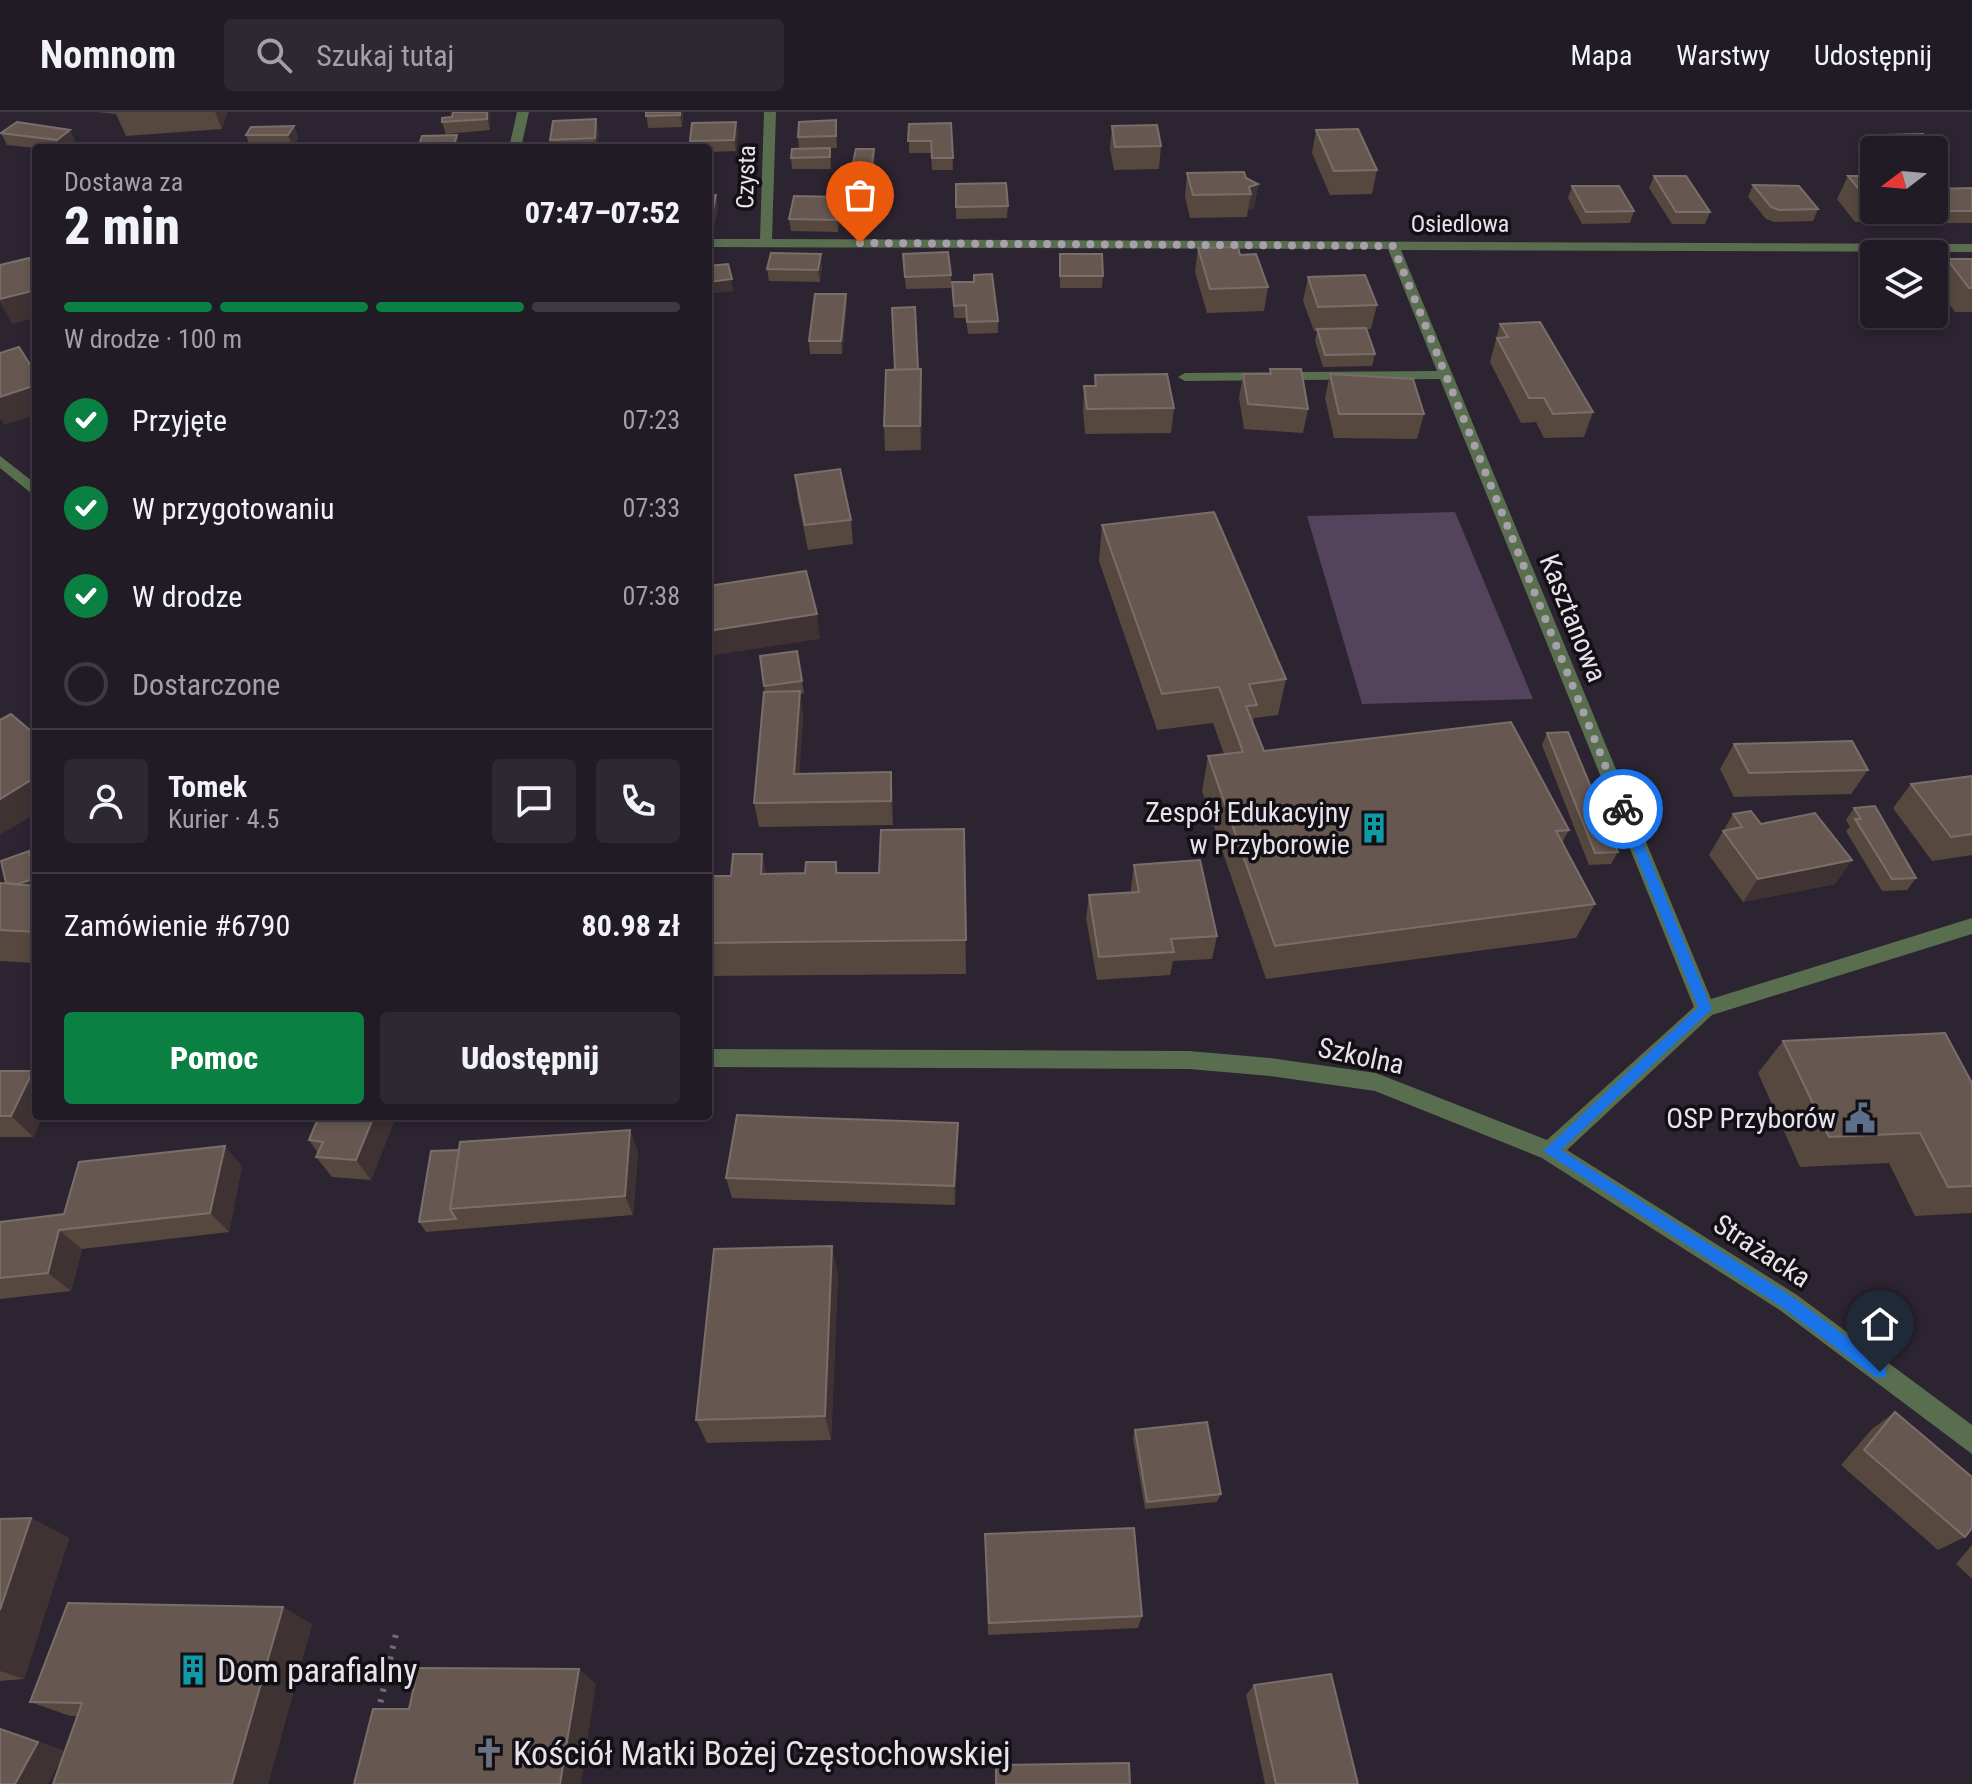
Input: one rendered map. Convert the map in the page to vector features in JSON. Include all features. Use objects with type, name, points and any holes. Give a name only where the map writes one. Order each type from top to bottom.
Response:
[{"type":"street","points":[[516,144],[523,112]]},
{"type":"street","name":"Czysta","points":[[766,242],[770,112]]},
{"type":"street","name":"Osiedlowa","points":[[712,243],[1972,248]]},
{"type":"street","name":"Kasztanowa","points":[[1393,246],[1705,1009]]},
{"type":"street","points":[[1185,377],[1446,375]]},
{"type":"street","points":[[0,460],[32,488]]},
{"type":"street","points":[[1550,1151],[1705,1009],[1972,926]]},
{"type":"street","name":"Szkolna","points":[[712,1058],[1189,1060],[1270,1067],[1376,1082],[1550,1151]]},
{"type":"street","name":"Strażacka","points":[[1550,1151],[1789,1303],[1972,1441]]},
{"type":"path","points":[[376,1724],[396,1634]]},
{"type":"shaded area","points":[[1455,512],[1533,699],[1362,704],[1307,516]]},
{"type":"building","points":[[453,112],[487,112],[487,119],[442,122],[442,118],[452,117]]},
{"type":"building","points":[[646,112],[680,112],[680,115],[646,116]]},
{"type":"building","points":[[596,119],[595,138],[550,140],[553,121]]},
{"type":"building","points":[[836,120],[836,136],[798,137],[799,122]]},
{"type":"building","points":[[17,122],[70,130],[57,140],[1,133]]},
{"type":"building","points":[[736,122],[734,140],[690,141],[692,123]]},
{"type":"building","points":[[951,123],[953,158],[932,158],[931,141],[908,141],[909,124]]},
{"type":"building","points":[[1157,125],[1161,146],[1115,147],[1112,126]]},
{"type":"building","points":[[294,126],[288,135],[246,135],[251,127]]},
{"type":"building","points":[[1358,129],[1377,170],[1334,171],[1316,130]]},
{"type":"building","points":[[1923,134],[1925,136],[1889,136]]},
{"type":"building","points":[[457,135],[454,144],[419,144],[422,136]]},
{"type":"building","points":[[830,148],[830,157],[791,158],[792,149]]},
{"type":"building","points":[[856,149],[874,149],[870,177],[850,177]]},
{"type":"building","points":[[1244,172],[1246,178],[1258,184],[1249,187],[1251,194],[1193,195],[1187,173]]},
{"type":"building","points":[[1654,176],[1686,176],[1710,212],[1676,212]]},
{"type":"building","points":[[1848,176],[1860,176],[1860,191]]},
{"type":"building","points":[[1006,183],[1008,206],[956,207],[956,184]]},
{"type":"building","points":[[1753,185],[1799,186],[1818,209],[1779,210],[1771,207]]},
{"type":"building","points":[[1572,186],[1619,186],[1634,211],[1586,212]]},
{"type":"building","points":[[1972,188],[1972,211],[1948,211],[1948,189]]},
{"type":"building","points":[[794,196],[841,197],[837,220],[789,219]]},
{"type":"building","points":[[1238,247],[1240,255],[1256,254],[1268,287],[1210,289],[1198,248]]},
{"type":"building","points":[[948,252],[951,275],[905,277],[903,254]]},
{"type":"building","points":[[771,253],[821,254],[818,270],[767,269]]},
{"type":"building","points":[[1060,254],[1102,254],[1103,276],[1060,276]]},
{"type":"building","points":[[29,258],[32,264],[32,291],[0,299],[0,265]]},
{"type":"building","points":[[1948,259],[1972,259],[1972,288]]},
{"type":"building","points":[[728,264],[732,279],[712,282],[712,266]]},
{"type":"building","points":[[992,274],[998,321],[967,322],[966,305],[954,306],[952,282],[974,282],[974,275]]},
{"type":"building","points":[[1365,275],[1377,305],[1318,307],[1308,277]]},
{"type":"building","points":[[815,294],[846,294],[841,341],[809,341]]},
{"type":"building","points":[[915,307],[918,369],[895,370],[892,308]]},
{"type":"building","points":[[1540,322],[1593,412],[1553,414],[1544,398],[1529,398],[1497,338],[1508,337],[1500,324]]},
{"type":"building","points":[[1366,328],[1375,354],[1325,355],[1317,329]]},
{"type":"building","points":[[19,347],[32,368],[32,386],[0,397],[0,353]]},
{"type":"building","points":[[921,369],[920,426],[884,426],[886,370]]},
{"type":"building","points":[[1270,369],[1301,369],[1308,409],[1248,404],[1243,374],[1271,374]]},
{"type":"building","points":[[1167,374],[1174,408],[1087,409],[1084,386],[1096,386],[1095,375]]},
{"type":"building","points":[[1330,374],[1413,379],[1424,414],[1339,414]]},
{"type":"building","points":[[840,469],[851,520],[805,525],[795,475]]},
{"type":"building","points":[[1214,512],[1286,679],[1249,684],[1257,705],[1246,706],[1264,751],[1511,722],[1569,830],[1556,831],[1595,904],[1275,946],[1208,756],[1243,752],[1219,687],[1162,694],[1102,525]]},
{"type":"building","points":[[806,571],[817,614],[712,630],[712,585]]},
{"type":"building","points":[[797,651],[802,681],[764,686],[760,656]]},
{"type":"building","points":[[800,691],[794,774],[891,772],[891,801],[754,803],[764,692]]},
{"type":"building","points":[[11,714],[32,730],[32,779],[0,799],[0,720]]},
{"type":"building","points":[[1568,732],[1618,852],[1595,853],[1547,733]]},
{"type":"building","points":[[1852,741],[1868,770],[1749,773],[1734,744]]},
{"type":"building","points":[[1972,776],[1972,834],[1951,837],[1911,784]]},
{"type":"building","points":[[1875,806],[1916,878],[1892,879],[1855,819],[1861,819],[1854,808]]},
{"type":"building","points":[[1751,811],[1761,824],[1815,813],[1852,860],[1758,879],[1723,831],[1742,827],[1733,814]]},
{"type":"building","points":[[964,829],[966,940],[712,943],[712,876],[731,876],[733,854],[762,854],[761,874],[805,873],[806,862],[836,862],[836,873],[879,873],[881,830]]},
{"type":"building","points":[[29,851],[32,855],[32,879],[18,884],[6,883],[1,861]]},
{"type":"building","points":[[1200,860],[1217,936],[1171,939],[1174,952],[1099,957],[1089,895],[1139,892],[1134,865]]},
{"type":"building","points":[[0,883],[32,886],[32,932],[0,930]]},
{"type":"building","points":[[1945,1033],[1972,1083],[1972,1186],[1948,1187],[1920,1133],[1829,1137],[1783,1041]]},
{"type":"building","points":[[0,1071],[32,1071],[11,1116],[0,1116]]},
{"type":"building","points":[[737,1115],[958,1123],[954,1186],[726,1178]]},
{"type":"building","points":[[317,1120],[372,1120],[356,1160],[316,1157],[323,1142],[309,1140]]},
{"type":"building","points":[[630,1130],[625,1196],[450,1209],[460,1142]]},
{"type":"building","points":[[225,1146],[210,1213],[59,1230],[48,1273],[0,1278],[0,1222],[64,1214],[79,1162]]},
{"type":"building","points":[[459,1150],[450,1209],[456,1219],[419,1222],[431,1151]]},
{"type":"building","points":[[832,1246],[825,1416],[696,1420],[714,1249]]},
{"type":"building","points":[[1895,1412],[1972,1477],[1972,1528],[1965,1537],[1864,1450]]},
{"type":"building","points":[[1207,1422],[1221,1494],[1147,1502],[1135,1430]]},
{"type":"building","points":[[31,1518],[0,1610],[0,1519]]},
{"type":"building","points":[[1134,1528],[1142,1616],[989,1623],[985,1534]]},
{"type":"building","name":"Dom parafialny","points":[[68,1603],[283,1607],[232,1784],[53,1784],[82,1703],[30,1702]]},
{"type":"building","name":"Kościół Matki Bożej Częstochowskiej","points":[[418,1668],[579,1669],[560,1784],[354,1784],[373,1709],[409,1709]]},
{"type":"building","points":[[1331,1674],[1358,1784],[1276,1784],[1254,1685]]},
{"type":"building","points":[[0,1729],[38,1742],[15,1784],[0,1784]]},
{"type":"building","points":[[1129,1763],[1130,1784],[996,1784],[996,1765]]},
{"type":"way so far","points":[[860,243],[1393,246],[1623,809]]},
{"type":"place","name":"Zespół Edukacyjny w Przyborowie","points":[[1374,828]]},
{"type":"place","name":"OSP Przyborów","points":[[1860,1118]]},
{"type":"place","name":"Dom parafialny","points":[[193,1670]]},
{"type":"place","name":"Kościół Matki Bożej Częstochowskiej","points":[[489,1753]]},
{"type":"route","points":[[1623,809],[1705,1009],[1550,1151],[1789,1303],[1880,1372]]}]
